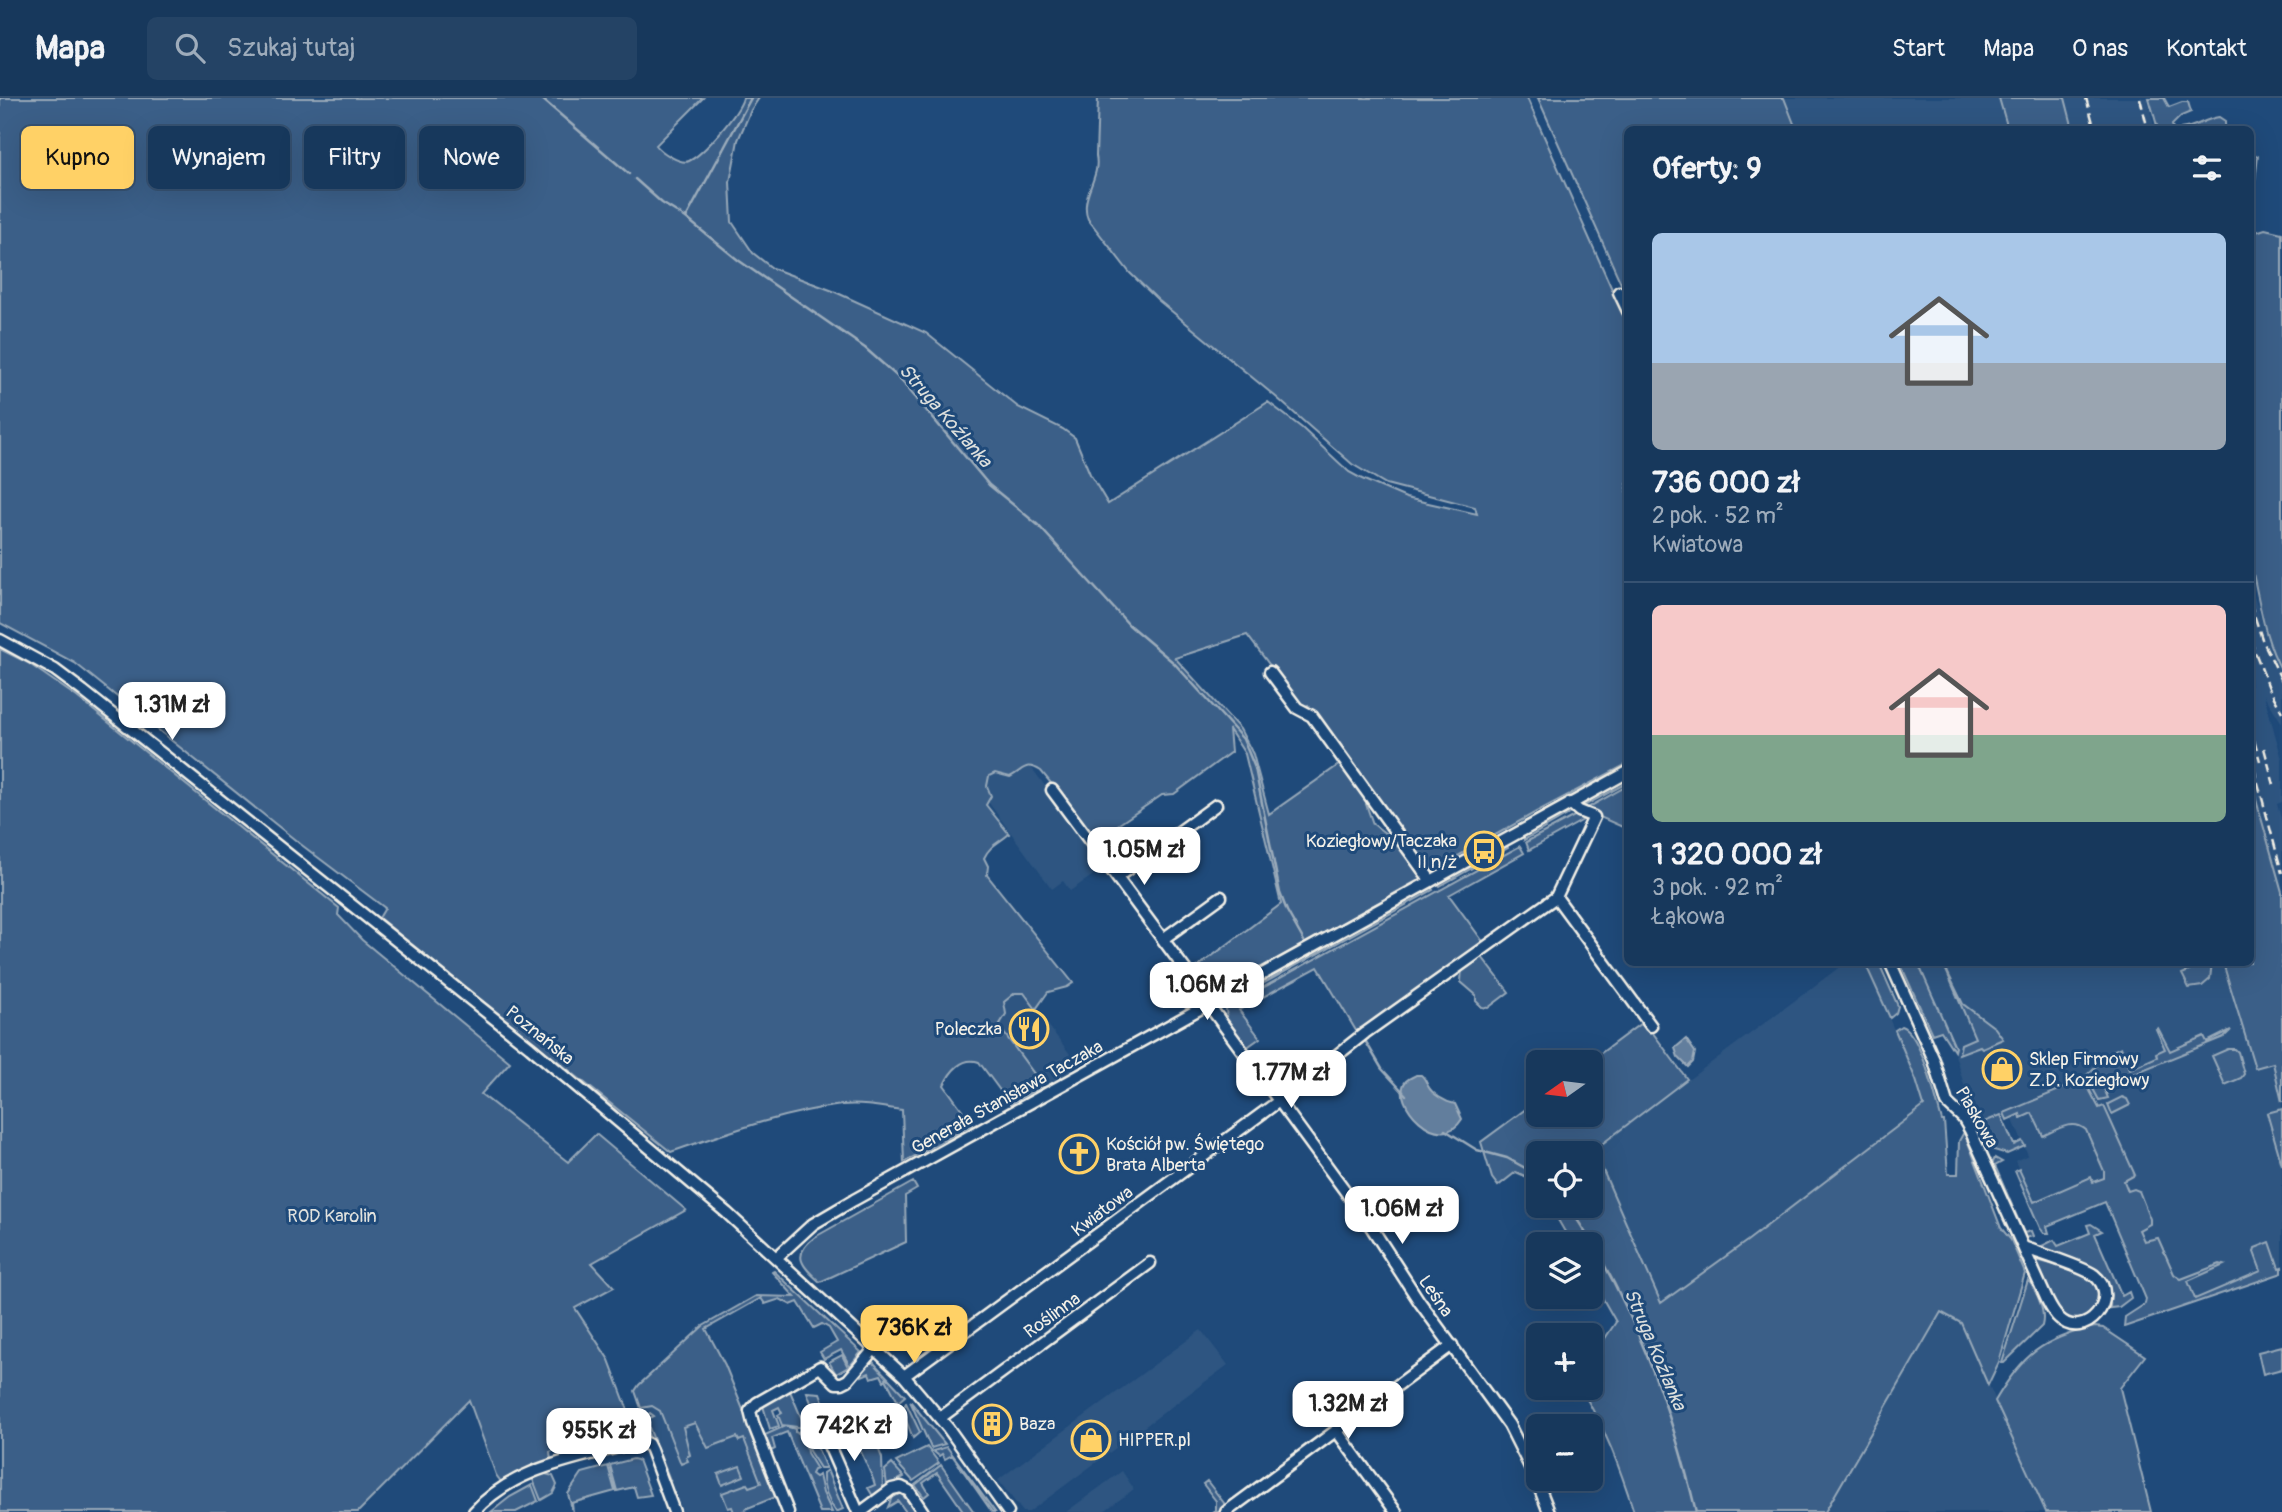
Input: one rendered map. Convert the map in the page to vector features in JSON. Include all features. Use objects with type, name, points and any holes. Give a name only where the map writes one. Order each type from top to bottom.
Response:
[{"type":"street","points":[[1619,292],[1624,303]]},
{"type":"street","name":"Poznańska","points":[[0,640],[55,670],[93,699],[530,1047],[642,1140],[904,1376],[940,1418],[1008,1512]]},
{"type":"street","points":[[1270,672],[1297,708],[1312,716],[1431,881]]},
{"type":"street","name":"Generała Stanisława Taczaka","points":[[776,1258],[820,1219],[1624,774]]},
{"type":"street","name":"Leśna","points":[[1052,790],[1368,1222],[1419,1301],[1509,1425],[1549,1512]]},
{"type":"street","name":"Kwiatowa","points":[[904,1376],[1279,1101],[1366,1033],[1556,897],[1594,817],[1579,811],[1570,803]]},
{"type":"street","points":[[1117,877],[1216,805]]},
{"type":"street","points":[[1163,939],[1221,897]]},
{"type":"street","points":[[1556,897],[1651,1026]]},
{"type":"street","name":"Piaskowa","points":[[1892,966],[1934,1060],[1947,1103],[1963,1118],[1970,1130],[2047,1300],[2059,1319],[2076,1324],[2086,1323],[2096,1317],[2102,1310],[2103,1292],[2093,1274],[2023,1247]]},
{"type":"street","name":"Roślinna","points":[[940,1418],[1150,1263]]},
{"type":"street","points":[[1231,1510],[1452,1345]]},
{"type":"street","points":[[788,1512],[750,1411],[757,1402],[820,1367],[836,1383],[848,1380],[875,1348]]},
{"type":"street","points":[[821,1427],[859,1512],[892,1489],[901,1487],[909,1491],[923,1512]]},
{"type":"street","points":[[1336,1430],[1396,1512]]},
{"type":"street","points":[[474,1512],[501,1489],[536,1470],[640,1441],[648,1444],[674,1512]]},
{"type":"shaded area","points":[[1784,98],[1999,98],[2007,126],[1795,126]]},
{"type":"shaded area","points":[[2065,98],[2147,98],[2154,126],[2072,126]]},
{"type":"shaded area","points":[[2254,596],[2265,632],[2282,672],[2282,723],[2264,695],[2282,759],[2282,802],[2277,804],[2282,822],[2282,890],[2254,792]]},
{"type":"shaded area","points":[[908,693],[980,698],[1105,867],[1070,891],[1063,881],[1052,889]]},
{"type":"shaded area","points":[[895,819],[1079,1066],[1043,1086],[895,885]]},
{"type":"shaded area","points":[[1841,966],[1866,966],[1916,1080],[1924,1106],[1662,1304],[1603,1170],[1603,1143]]},
{"type":"shaded area","points":[[1917,966],[2248,966],[2282,1102],[2282,1273],[2174,1309],[2123,1193],[2044,1227],[2015,1161],[2028,1155],[2010,1113],[1978,1126],[1973,1125],[1953,1048]]},
{"type":"shaded area","points":[[1686,1039],[1695,1052],[1693,1062],[1688,1067],[1678,1057],[1675,1048]]},
{"type":"shaded area","points":[[1416,1075],[1422,1076],[1436,1095],[1455,1104],[1462,1119],[1453,1129],[1430,1129],[1410,1112],[1404,1101],[1403,1090],[1406,1081]]},
{"type":"shaded area","points":[[1941,1312],[1961,1323],[2046,1512],[1825,1512]]},
{"type":"shaded area","points":[[1201,1330],[1228,1365],[1029,1512],[1023,1512],[998,1480]]},
{"type":"shaded area","points":[[725,1365],[775,1489],[720,1512],[683,1512],[638,1398]]},
{"type":"shaded area","points":[[1122,1471],[1134,1489],[1103,1512],[1066,1512]]},
{"type":"green space","points":[[0,98],[703,98],[656,145],[671,157],[685,162],[712,142],[728,123],[743,98],[759,98],[738,140],[730,182],[732,222],[753,253],[772,268],[833,291],[926,333],[1018,407],[1063,429],[1075,438],[1090,474],[1108,504],[1268,402],[1302,428],[1349,472],[1362,479],[1406,498],[1477,514],[1475,507],[1386,484],[1352,464],[1276,397],[1158,300],[1130,273],[1088,219],[1086,211],[1097,164],[1098,98],[1527,98],[1624,316],[1624,766],[1431,871],[1308,705],[1302,708],[1247,635],[1175,658],[1240,729],[1253,754],[1269,814],[1343,762],[1369,799],[1366,804],[1373,824],[1398,843],[1422,874],[1420,879],[1211,996],[1191,972],[1281,904],[1245,754],[1229,729],[1231,752],[1174,794],[1162,795],[1097,839],[1036,768],[1025,768],[1010,777],[995,773],[989,776],[987,786],[991,796],[986,805],[1009,834],[986,854],[984,858],[988,866],[987,875],[1073,983],[1048,992],[1036,1009],[1024,993],[1015,993],[1004,1002],[1006,1014],[1000,1024],[1001,1029],[1043,1086],[1010,1104],[979,1062],[962,1063],[953,1070],[944,1085],[973,1125],[904,1162],[902,1110],[857,1105],[820,1108],[776,1118],[671,1152],[379,918],[385,908],[299,843],[75,663],[0,623]]},
{"type":"green space","points":[[1538,98],[1784,98],[1795,126],[1624,126],[1624,290]]},
{"type":"green space","points":[[1999,98],[2065,98],[2072,126],[2007,126]]},
{"type":"green space","points":[[2149,98],[2164,98],[2169,107],[2188,102],[2191,112],[2181,116],[2172,126],[2157,126]]},
{"type":"green space","points":[[2219,117],[2225,121],[2225,126],[2193,126]]},
{"type":"green space","points":[[2254,154],[2258,156],[2254,189]]},
{"type":"green space","points":[[2265,229],[2282,233],[2282,671],[2266,631],[2254,578],[2254,233]]},
{"type":"green space","name":"ROD Karolin","points":[[0,649],[28,663],[77,697],[339,908],[338,915],[362,940],[510,1062],[481,1094],[568,1162],[596,1134],[686,1210],[592,1263],[614,1287],[575,1308],[609,1360],[635,1429],[634,1434],[628,1437],[627,1433],[564,1449],[560,1443],[556,1446],[558,1449],[550,1452],[551,1460],[518,1472],[502,1483],[496,1475],[469,1400],[358,1512],[0,1512]]},
{"type":"green space","points":[[1624,780],[1624,785],[1584,806],[1582,803]]},
{"type":"green space","points":[[1624,788],[1624,828],[1584,810]]},
{"type":"green space","points":[[2254,793],[2282,892],[2282,1102],[2273,1063],[2255,1068],[2224,966],[2254,966]]},
{"type":"green space","points":[[1568,811],[1574,811],[1524,840],[1524,835]]},
{"type":"green space","points":[[1578,814],[1585,819],[1529,850],[1526,842]]},
{"type":"green space","points":[[1507,845],[1508,848],[1440,886],[1438,883]]},
{"type":"green space","points":[[1520,846],[1524,853],[1449,895],[1484,943],[1358,1034],[1318,967],[1239,1010],[1260,1038],[1246,1048],[1227,1022],[1226,1008]]},
{"type":"green space","points":[[1431,887],[1433,890],[1228,1003],[1232,998]]},
{"type":"green space","points":[[1476,957],[1482,957],[1509,992],[1488,1008],[1482,1007],[1476,1001],[1476,995],[1461,982],[1462,967]]},
{"type":"green space","points":[[1866,966],[1880,966],[1898,1006],[1896,1013],[1890,1018]]},
{"type":"green space","points":[[1901,966],[1919,966],[1955,1047],[1954,1051],[1941,1031],[1932,1034]]},
{"type":"green space","points":[[1944,966],[1963,1004],[1995,1028],[2003,1039],[1959,1054],[1961,1044],[1975,1038]]},
{"type":"green space","points":[[2200,966],[2212,966],[2210,979],[2202,986],[2189,988],[2182,974]]},
{"type":"green space","points":[[1644,1021],[1687,1079],[1603,1143],[1603,1141],[1526,1141],[1526,1177],[1516,1172],[1498,1186],[1492,1178],[1481,1142],[1526,1109],[1526,1127],[1603,1127],[1603,1052]]},
{"type":"green space","points":[[1901,1026],[1908,1031],[1921,1053],[1944,1121],[1948,1174],[1958,1174],[1959,1141],[1964,1132],[2001,1228],[2011,1240],[2025,1273],[1999,1362],[1988,1385],[1961,1323],[1941,1312],[1825,1512],[1634,1512],[1603,1431],[1603,1414],[1595,1414],[1587,1400],[1603,1400],[1603,1341],[1616,1322],[1603,1299],[1603,1232],[1565,1232],[1557,1218],[1603,1218],[1603,1171],[1661,1303],[1924,1106],[1895,1030]]},
{"type":"green space","points":[[2158,1028],[2170,1051],[2204,1036],[2207,1042],[2231,1030],[2224,1037],[2103,1086],[2108,1098],[2099,1100],[2086,1076],[2110,1052],[2121,1047],[2130,1069],[2157,1057],[2156,1053],[2165,1049],[2156,1029]]},
{"type":"green space","points":[[2228,1049],[2238,1052],[2244,1074],[2225,1085],[2212,1056]]},
{"type":"green space","points":[[2082,1076],[2099,1108],[2104,1106],[2135,1175],[2124,1181],[2128,1191],[2139,1191],[2150,1219],[2150,1224],[2139,1230],[2144,1241],[2158,1238],[2174,1274],[2181,1279],[2220,1264],[2224,1265],[2188,1281],[2195,1299],[2261,1271],[2255,1248],[2270,1242],[2279,1268],[2282,1267],[2282,1273],[2124,1327],[2125,1317],[2145,1304],[2146,1299],[2105,1202],[2047,1226],[2049,1233],[2044,1233],[2015,1171],[2019,1169],[2034,1202],[2091,1177],[2093,1182],[2104,1178],[2104,1171],[2086,1130],[2070,1125],[2043,1136],[2032,1113],[2021,1118],[2020,1114],[2007,1120],[2004,1113],[2069,1086]]},
{"type":"green space","points":[[2122,1097],[2127,1099],[2130,1105],[2112,1114],[2108,1104]]},
{"type":"green space","points":[[2282,1109],[2282,1165],[2267,1113]]},
{"type":"green space","points":[[2001,1115],[2014,1145],[2022,1141],[2025,1146],[2007,1154],[1984,1147],[1977,1131],[1977,1125]]},
{"type":"green space","points":[[1995,1158],[2002,1162],[1995,1166],[2024,1233],[2031,1231],[2033,1236],[2026,1238],[2022,1234],[1992,1164]]},
{"type":"green space","points":[[913,1182],[917,1189],[905,1196],[906,1242],[820,1282],[808,1271],[801,1255],[803,1249],[815,1237]]},
{"type":"green space","points":[[2091,1224],[2102,1231],[2095,1234],[2122,1296],[2129,1292],[2131,1298],[2119,1307],[2110,1308],[2109,1293],[2098,1273],[2077,1260],[2040,1247],[2054,1240],[2058,1246],[2090,1233],[2087,1225]]},
{"type":"green space","points":[[2034,1259],[2071,1270],[2091,1280],[2099,1296],[2092,1312],[2078,1319],[2061,1313],[2049,1295]]},
{"type":"green space","points":[[772,1272],[861,1352],[850,1366],[841,1350],[824,1359],[820,1352],[837,1342],[829,1328],[822,1324],[814,1328],[798,1302],[791,1305],[780,1299],[765,1304],[761,1298],[706,1329],[725,1365],[778,1496],[745,1509],[746,1512],[734,1512],[732,1507],[728,1508],[722,1493],[747,1484],[749,1487],[761,1483],[744,1439],[739,1441],[737,1437],[708,1448],[695,1423],[683,1427],[690,1455],[686,1457],[688,1461],[681,1464],[660,1411],[652,1406],[641,1408],[635,1391],[703,1326],[756,1296],[795,1297]]},
{"type":"green space","points":[[2028,1280],[2040,1302],[2042,1326],[2002,1363]]},
{"type":"green space","points":[[2095,1327],[2103,1328],[2145,1356],[2120,1388],[2151,1512],[2046,1512],[1995,1401],[2015,1372],[2036,1351],[2061,1337]]},
{"type":"green space","points":[[2282,1346],[2282,1369],[2263,1374],[2258,1352]]},
{"type":"green space","points":[[842,1355],[848,1367],[836,1374],[829,1362]]},
{"type":"green space","points":[[873,1362],[905,1396],[898,1402],[881,1375],[871,1378],[869,1373],[862,1376],[862,1371]]},
{"type":"green space","points":[[790,1391],[804,1424],[809,1422],[813,1429],[782,1425],[778,1415],[782,1413],[779,1407],[773,1410],[779,1426],[770,1429],[763,1406]]},
{"type":"green space","points":[[807,1392],[820,1393],[827,1412],[824,1425],[815,1428],[812,1421],[817,1419]]},
{"type":"green space","points":[[910,1401],[945,1444],[931,1448]]},
{"type":"green space","points":[[906,1403],[920,1432],[913,1438],[902,1410]]},
{"type":"green space","points":[[847,1404],[861,1405],[882,1458],[883,1489],[873,1496],[868,1488],[875,1485],[873,1479],[846,1418],[831,1424],[835,1436],[832,1437],[827,1425],[830,1412]]},
{"type":"green space","points":[[650,1413],[654,1416],[646,1420],[670,1480],[666,1479],[642,1418]]},
{"type":"green space","points":[[785,1426],[798,1433],[800,1430],[804,1431],[807,1453],[817,1469],[811,1474],[815,1477],[819,1475],[823,1493],[832,1512],[820,1512],[787,1432],[772,1438],[775,1449],[771,1451],[765,1435]]},
{"type":"green space","points":[[806,1432],[811,1433],[826,1468],[820,1468],[809,1451]]},
{"type":"green space","points":[[927,1447],[939,1463],[913,1481],[896,1462]]},
{"type":"green space","points":[[947,1447],[995,1512],[992,1512],[952,1455],[945,1459],[942,1454],[939,1456],[933,1451]]},
{"type":"green space","points":[[638,1460],[651,1495],[637,1497],[634,1487],[617,1491],[610,1465]]},
{"type":"green space","points":[[892,1464],[904,1477],[887,1486],[885,1470]]},
{"type":"green space","points":[[941,1465],[974,1512],[964,1512],[937,1473],[923,1483],[929,1493],[924,1497],[915,1485]]},
{"type":"green space","points":[[608,1466],[615,1491],[572,1503],[573,1512],[568,1494],[582,1473]]},
{"type":"green space","points":[[740,1466],[744,1476],[722,1485],[718,1474]]},
{"type":"green space","points":[[827,1470],[843,1509],[836,1512],[824,1483],[823,1473]]},
{"type":"green space","points":[[542,1473],[553,1476],[557,1485],[553,1493],[541,1500],[532,1477]]},
{"type":"green space","points":[[1207,1481],[1224,1503],[1221,1512],[1213,1512],[1216,1510],[1216,1501],[1203,1484]]},
{"type":"green space","points":[[532,1485],[538,1501],[516,1512],[491,1512],[510,1497]]},
{"type":"green space","points":[[901,1493],[917,1512],[906,1512],[898,1501],[888,1507],[892,1497]]},
{"type":"waterway","name":"Struga Koźlanka","points":[[541,98],[629,174]]},
{"type":"waterway","points":[[686,218],[751,98]]},
{"type":"waterway","name":"Struga Koźlanka","points":[[635,179],[662,203],[686,218],[738,260],[865,348],[900,379],[989,485],[1038,525],[1118,613]]},
{"type":"waterway","name":"Struga Koźlanka","points":[[1120,615],[1174,663],[1243,739],[1255,768],[1280,893],[1304,941]]},
{"type":"waterway","name":"Struga Koźlanka","points":[[1366,1042],[1382,1069],[1406,1095]]},
{"type":"waterway","name":"Struga Koźlanka","points":[[1445,1130],[1477,1150],[1507,1158],[1526,1168]]},
{"type":"waterway","name":"Struga Koźlanka","points":[[1576,1218],[1611,1277],[1646,1353],[1674,1432],[1696,1512]]},
{"type":"railway","points":[[2086,98],[2094,126]]},
{"type":"railway","points":[[2140,98],[2147,126]]},
{"type":"railway","points":[[2254,614],[2262,639],[2282,681]]},
{"type":"railway","points":[[2254,649],[2282,712]]},
{"type":"railway","points":[[2254,740],[2260,761]]},
{"type":"railway","points":[[2264,748],[2274,785]]},
{"type":"railway","points":[[2254,768],[2282,873]]},
{"type":"place","name":"Koziegłowy/Taczaka II n/ż","points":[[1484,851]]},
{"type":"place","name":"Poleczka","points":[[1029,1029]]},
{"type":"place","name":"Sklep Firmowy Z.D. Koziegłowy","points":[[2002,1069]]},
{"type":"place","name":"Kościół pw. Świętego Brata Alberta","points":[[1079,1154]]},
{"type":"place","name":"Baza","points":[[992,1424]]},
{"type":"place","name":"HIPPER.pl","points":[[1091,1440]]}]
